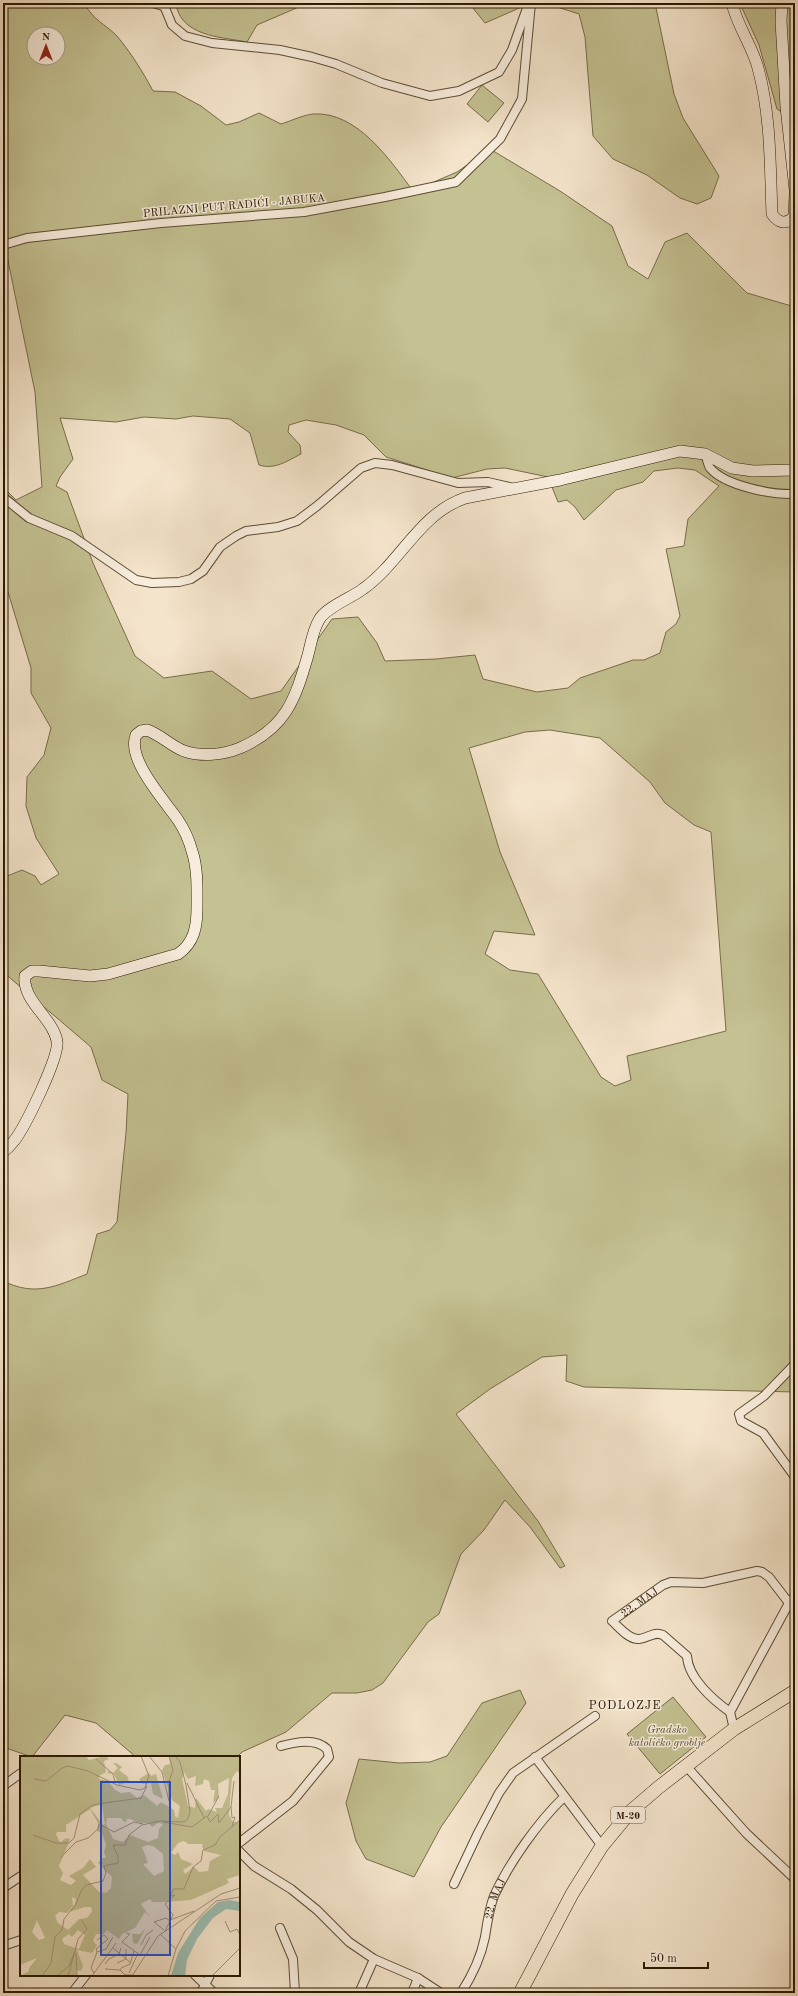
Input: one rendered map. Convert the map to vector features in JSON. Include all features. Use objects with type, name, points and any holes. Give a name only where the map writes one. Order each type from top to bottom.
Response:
[{"type":"main road","points":[[732,3],[734,14],[760,74],[768,115],[772,214],[776,220],[783,223],[790,221],[794,217],[795,194]]},
{"type":"main road","points":[[782,3],[781,21],[786,107],[795,190]]},
{"type":"main road","points":[[3,1152],[14,1142],[33,1106],[55,1058],[58,1048],[56,1035],[25,987],[25,976],[32,971],[90,976],[108,974],[172,956],[185,949],[192,938],[196,926],[196,864],[192,851],[178,820],[161,799],[139,763],[134,746],[136,735],[141,731],[147,730],[185,751],[202,755],[230,752],[255,742],[273,730],[284,716],[292,700],[316,625],[323,615],[363,589],[383,572],[425,523],[443,508],[465,498],[560,480],[670,452],[680,451],[705,454],[732,468],[753,471],[795,470]]},
{"type":"main road","name":"M-20","points":[[520,1993],[572,1894],[602,1846],[631,1811],[659,1787],[687,1767],[734,1729],[795,1691]]},
{"type":"street","points":[[153,3],[163,5],[172,25],[186,36],[212,42],[280,50],[312,56],[382,83],[430,96],[459,91],[499,72],[512,50],[530,3]]},
{"type":"street","name":"PRILAZNI PUT RADIĆI - JABUKA","points":[[3,245],[27,238],[161,223],[304,212],[456,182],[500,139],[522,99],[530,3]]},
{"type":"street","points":[[705,454],[710,468],[726,480],[755,489],[795,494]]},
{"type":"street","points":[[3,497],[29,518],[72,536],[136,580],[152,584],[179,582],[191,579],[203,571],[220,547],[236,536],[246,531],[278,527],[297,521],[318,506],[361,468],[375,463],[392,465],[458,483],[488,482],[514,488]]},
{"type":"street","points":[[795,1364],[764,1396],[739,1414],[741,1421],[763,1433],[795,1477]]},
{"type":"street","name":"22. MAJ","points":[[730,1712],[716,1702],[691,1672],[687,1664],[687,1656],[663,1635],[659,1633],[638,1639],[627,1635],[612,1621],[667,1584],[679,1582],[703,1583],[750,1571],[762,1572],[769,1577],[789,1603]]},
{"type":"street","points":[[734,1729],[730,1712],[789,1603],[795,1596]]},
{"type":"street","points":[[454,1884],[499,1793],[513,1773],[595,1716]]},
{"type":"street","points":[[240,1842],[293,1800],[329,1757],[327,1749],[315,1742],[292,1743],[281,1746]]},
{"type":"street","points":[[535,1757],[602,1846]]},
{"type":"street","points":[[687,1767],[746,1833],[795,1879]]},
{"type":"street","points":[[3,1786],[20,1774]]},
{"type":"street","name":"22. MAJ","points":[[461,1993],[473,1974],[478,1962],[494,1896],[526,1842],[549,1811],[564,1797]]},
{"type":"street","points":[[240,1852],[254,1866],[291,1889],[318,1910],[341,1936],[374,1959],[418,1978],[441,1993]]},
{"type":"street","points":[[3,1888],[20,1877]]},
{"type":"street","points":[[280,1928],[293,1958],[295,1993]]},
{"type":"street","points":[[3,1946],[20,1940]]},
{"type":"street","points":[[359,1993],[374,1959]]},
{"type":"street","points":[[72,1993],[85,1976]]},
{"type":"street","points":[[196,1976],[214,1993]]},
{"type":"street","points":[[199,1993],[206,1985],[210,1976]]},
{"type":"street","points":[[412,1993],[418,1978]]},
{"type":"green space","points":[[3,3],[84,3],[95,18],[122,42],[153,91],[175,92],[201,106],[226,125],[239,122],[259,113],[281,124],[313,114],[329,115],[344,120],[358,129],[383,152],[413,191],[457,172],[490,149],[560,191],[612,226],[628,266],[648,279],[665,242],[687,233],[747,293],[795,307],[795,1392],[584,1387],[566,1381],[567,1355],[542,1357],[490,1389],[456,1414],[538,1521],[565,1566],[560,1568],[530,1527],[505,1500],[484,1530],[461,1554],[439,1614],[428,1622],[383,1683],[372,1690],[357,1693],[332,1693],[286,1732],[242,1752],[238,1756],[135,1756],[96,1723],[65,1715],[33,1756],[3,1747],[3,1281],[15,1286],[36,1289],[56,1286],[87,1274],[97,1234],[110,1230],[117,1222],[126,1133],[128,1094],[102,1080],[91,1047],[3,972],[3,880],[5,877],[22,870],[35,876],[41,885],[59,874],[36,838],[26,806],[27,777],[44,755],[51,728],[31,693],[31,668],[8,592],[3,590],[3,487],[16,500],[42,487],[35,392],[6,251],[3,251]],"holes":[[[193,416],[230,419],[250,433],[259,465],[276,466],[301,454],[300,445],[288,432],[289,425],[306,420],[336,425],[364,435],[386,457],[452,478],[487,469],[505,468],[548,477],[558,502],[567,500],[575,507],[584,520],[616,490],[643,482],[654,471],[678,468],[695,470],[719,486],[688,519],[684,546],[666,549],[680,616],[676,624],[666,632],[660,653],[644,660],[633,660],[580,678],[568,688],[537,692],[483,679],[475,655],[436,659],[385,661],[377,643],[358,617],[332,619],[281,691],[251,699],[212,671],[164,678],[135,656],[93,563],[67,492],[56,486],[60,477],[73,459],[60,418],[116,422],[144,417],[176,419]],[[550,730],[600,738],[650,782],[665,803],[694,825],[711,832],[726,1031],[627,1056],[631,1080],[615,1086],[601,1077],[538,974],[510,970],[485,954],[494,931],[535,935],[500,852],[469,748],[525,732]]]},
{"type":"green space","points":[[175,3],[308,3],[257,25],[247,42],[213,36],[196,30],[189,26],[182,18]]},
{"type":"green space","points":[[469,3],[655,3],[674,94],[683,118],[719,176],[711,198],[697,204],[680,198],[647,175],[613,159],[593,136],[585,37],[579,14],[554,6],[524,6],[485,23]]},
{"type":"green space","points":[[741,3],[795,3],[795,120],[777,109],[759,45]]},
{"type":"green space","points":[[482,85],[504,103],[488,122],[467,104]]},
{"type":"green space","points":[[520,1690],[526,1703],[441,1827],[414,1877],[366,1859],[356,1841],[346,1803],[359,1759],[399,1763],[430,1762],[447,1756],[482,1703]]},
{"type":"green space","name":"Gradsko katoličko groblje","points":[[673,1697],[706,1737],[660,1774],[627,1734]]},
{"type":"district","name":"PODLOZJE","points":[[625,1705]]}]
